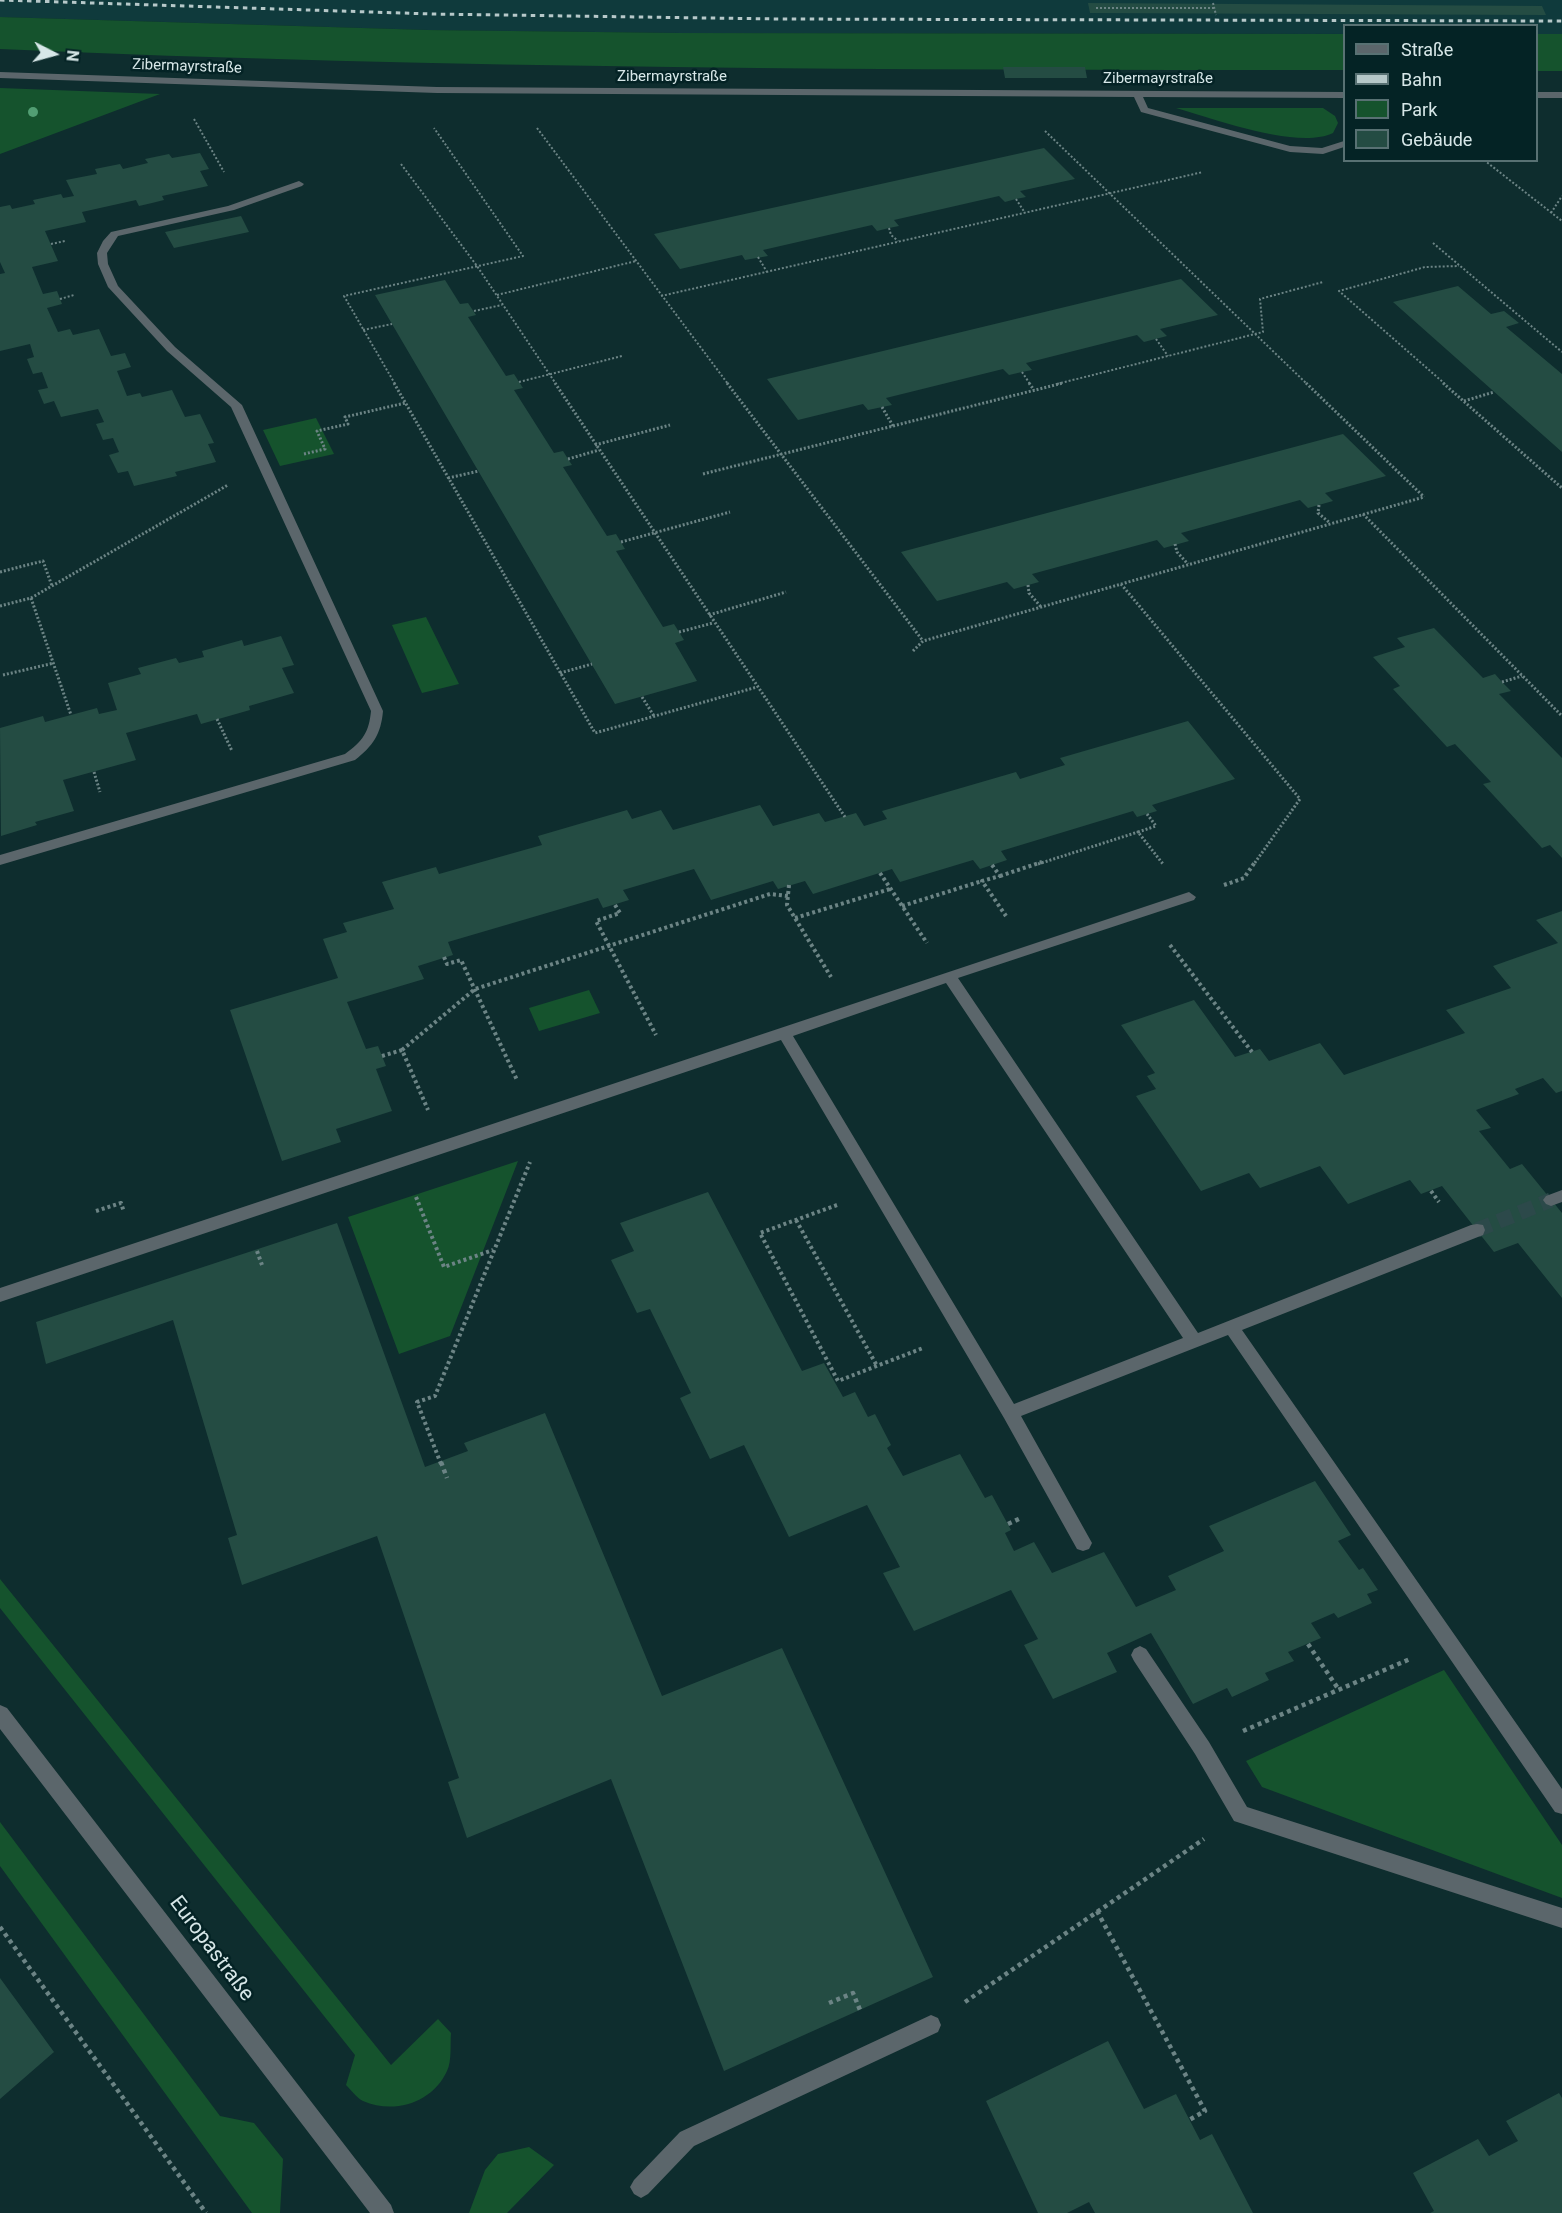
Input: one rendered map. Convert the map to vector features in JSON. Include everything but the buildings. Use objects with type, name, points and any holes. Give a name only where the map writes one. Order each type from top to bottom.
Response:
[{"type":"street","name":"Zibermayrstraße","points":[[0,75],[437,90],[1343,95]]},
{"type":"street","points":[[1137,93],[1144,110],[1290,149],[1323,151],[1343,144]]},
{"type":"street","points":[[1538,95],[1562,95]]},
{"type":"street","points":[[0,860],[350,757],[369,744],[376,731],[377,711],[236,405],[164,341],[113,287],[103,264],[102,253],[108,241],[116,234],[242,204],[299,184]]},
{"type":"street","points":[[0,1295],[1189,897]]},
{"type":"street","points":[[949,976],[1194,1341]]},
{"type":"street","points":[[784,1033],[1010,1413],[1083,1543]]},
{"type":"street","points":[[1010,1413],[1477,1230]]},
{"type":"street","points":[[1231,1327],[1562,1805]]},
{"type":"street","points":[[1140,1655],[1203,1748],[1241,1814],[1562,1918]]},
{"type":"street","name":"Europastraße","points":[[0,1714],[383,2213]]},
{"type":"street","points":[[641,2187],[687,2139],[931,2025]]},
{"type":"path","points":[[1213,3],[1216,15]]},
{"type":"path","points":[[1096,8],[1214,8]]},
{"type":"path","points":[[193,116],[242,204]]},
{"type":"path","points":[[531,120],[661,296],[923,641]]},
{"type":"path","points":[[432,126],[523,256],[344,296],[560,673],[595,733],[756,687]]},
{"type":"path","points":[[913,651],[923,641],[1424,497],[1041,128]]},
{"type":"path","points":[[1487,162],[1562,222]]},
{"type":"path","points":[[400,164],[503,304],[713,623],[845,817]]},
{"type":"path","points":[[661,296],[1203,172]]},
{"type":"path","points":[[1551,213],[1562,196]]},
{"type":"path","points":[[1016,200],[1025,213]]},
{"type":"path","points":[[889,228],[891,235],[898,242]]},
{"type":"path","points":[[1433,243],[1562,352]]},
{"type":"path","points":[[758,258],[767,272]]},
{"type":"path","points":[[496,295],[636,261]]},
{"type":"path","points":[[1460,266],[1425,267],[1339,291],[1562,488]]},
{"type":"path","points":[[704,474],[1263,332],[1260,299],[1323,282]]},
{"type":"path","points":[[474,311],[503,304]]},
{"type":"path","points":[[1512,317],[1518,315]]},
{"type":"path","points":[[363,330],[392,324]]},
{"type":"path","points":[[1156,339],[1168,356]]},
{"type":"path","points":[[519,382],[622,356]]},
{"type":"path","points":[[1022,372],[1034,390]]},
{"type":"path","points":[[1464,401],[1494,392]]},
{"type":"path","points":[[0,606],[31,597],[52,586],[264,464],[325,449],[317,431],[348,424],[345,417],[405,403]]},
{"type":"path","points":[[882,407],[893,426]]},
{"type":"path","points":[[595,445],[669,425]]},
{"type":"path","points":[[568,459],[599,450]]},
{"type":"path","points":[[448,478],[479,471]]},
{"type":"path","points":[[1319,505],[1318,513],[1330,524]]},
{"type":"path","points":[[621,542],[730,513]]},
{"type":"path","points":[[1363,514],[1562,716]]},
{"type":"path","points":[[1175,544],[1177,552],[1188,564]]},
{"type":"path","points":[[0,572],[43,561],[52,586]]},
{"type":"path","points":[[1121,584],[1300,799],[1244,878],[1189,897],[1138,832]]},
{"type":"path","points":[[1028,585],[1029,593],[1041,607]]},
{"type":"path","points":[[709,615],[786,592]]},
{"type":"path","points":[[31,597],[71,715]]},
{"type":"path","points":[[679,632],[713,623]]},
{"type":"path","points":[[3,675],[54,663]]},
{"type":"path","points":[[560,673],[592,664]]},
{"type":"path","points":[[1502,682],[1522,676]]},
{"type":"path","points":[[642,697],[654,716]]},
{"type":"path","points":[[902,906],[1156,826],[1147,814]]},
{"type":"path","points":[[992,865],[1000,876]]},
{"type":"path","points":[[880,873],[949,976]]},
{"type":"path","points":[[982,880],[1029,950]]},
{"type":"path","points":[[789,885],[787,906],[851,1010]]},
{"type":"path","points":[[795,918],[890,889]]},
{"type":"path","points":[[382,1056],[402,1050],[475,988],[770,894],[788,896]]},
{"type":"path","points":[[615,905],[620,914],[596,921],[673,1069]]},
{"type":"path","points":[[1144,911],[1252,1052]]},
{"type":"path","points":[[444,957],[447,964],[461,960],[534,1116]]},
{"type":"path","points":[[402,1050],[443,1146]]},
{"type":"path","points":[[447,1478],[417,1402],[435,1396],[551,1110]]},
{"type":"path","points":[[401,1160],[444,1267],[494,1250]]},
{"type":"path","points":[[878,1190],[760,1233],[836,1382],[962,1332]]},
{"type":"path","points":[[795,1220],[877,1366]]},
{"type":"path","points":[[1203,1748],[1449,1641]]},
{"type":"path","points":[[1308,1644],[1339,1690]]},
{"type":"path","points":[[931,2025],[1241,1814]]},
{"type":"path","points":[[1097,1911],[1205,2111],[1189,2120]]},
{"type":"path","points":[[0,1927],[206,2213]]},
{"type":"path","points":[[829,2003],[853,1992],[862,2015]]},
{"type":"shaded area","points":[[0,0],[1562,0],[1562,34],[1538,34],[1538,24],[1343,24],[1343,34],[679,33],[428,30],[0,17]]},
{"type":"green space","points":[[0,17],[428,30],[679,33],[1343,34],[1343,70],[672,67],[336,61],[0,49]]},
{"type":"green space","points":[[1538,34],[1562,34],[1562,71],[1538,71]]},
{"type":"green space","points":[[0,88],[160,94],[0,154]]},
{"type":"green space","points":[[1176,108],[1323,108],[1335,116],[1338,123],[1333,133],[1299,138],[1256,131]]},
{"type":"green space","points":[[316,418],[334,454],[280,466],[263,430]]},
{"type":"green space","points":[[426,617],[459,684],[422,693],[392,625]]},
{"type":"green space","points":[[589,990],[600,1013],[539,1031],[529,1008]]},
{"type":"green space","points":[[518,1161],[450,1336],[399,1354],[348,1217]]},
{"type":"green space","points":[[0,1579],[391,2065],[438,2019],[451,2033],[449,2067],[441,2082],[432,2091],[412,2103],[388,2107],[363,2101],[346,2085],[355,2055],[0,1608]]},
{"type":"green space","points":[[1444,1670],[1562,1845],[1562,1898],[1262,1787],[1246,1761]]},
{"type":"green space","points":[[0,1822],[220,2116],[254,2123],[283,2159],[280,2213],[252,2213],[0,1866]]},
{"type":"green space","points":[[529,2147],[554,2165],[507,2213],[469,2213],[485,2170],[498,2154]]},
{"type":"tunnel","points":[[1477,1230],[1551,1200]]},
{"type":"railway","points":[[0,0],[432,14],[778,19],[1562,21]]}]
